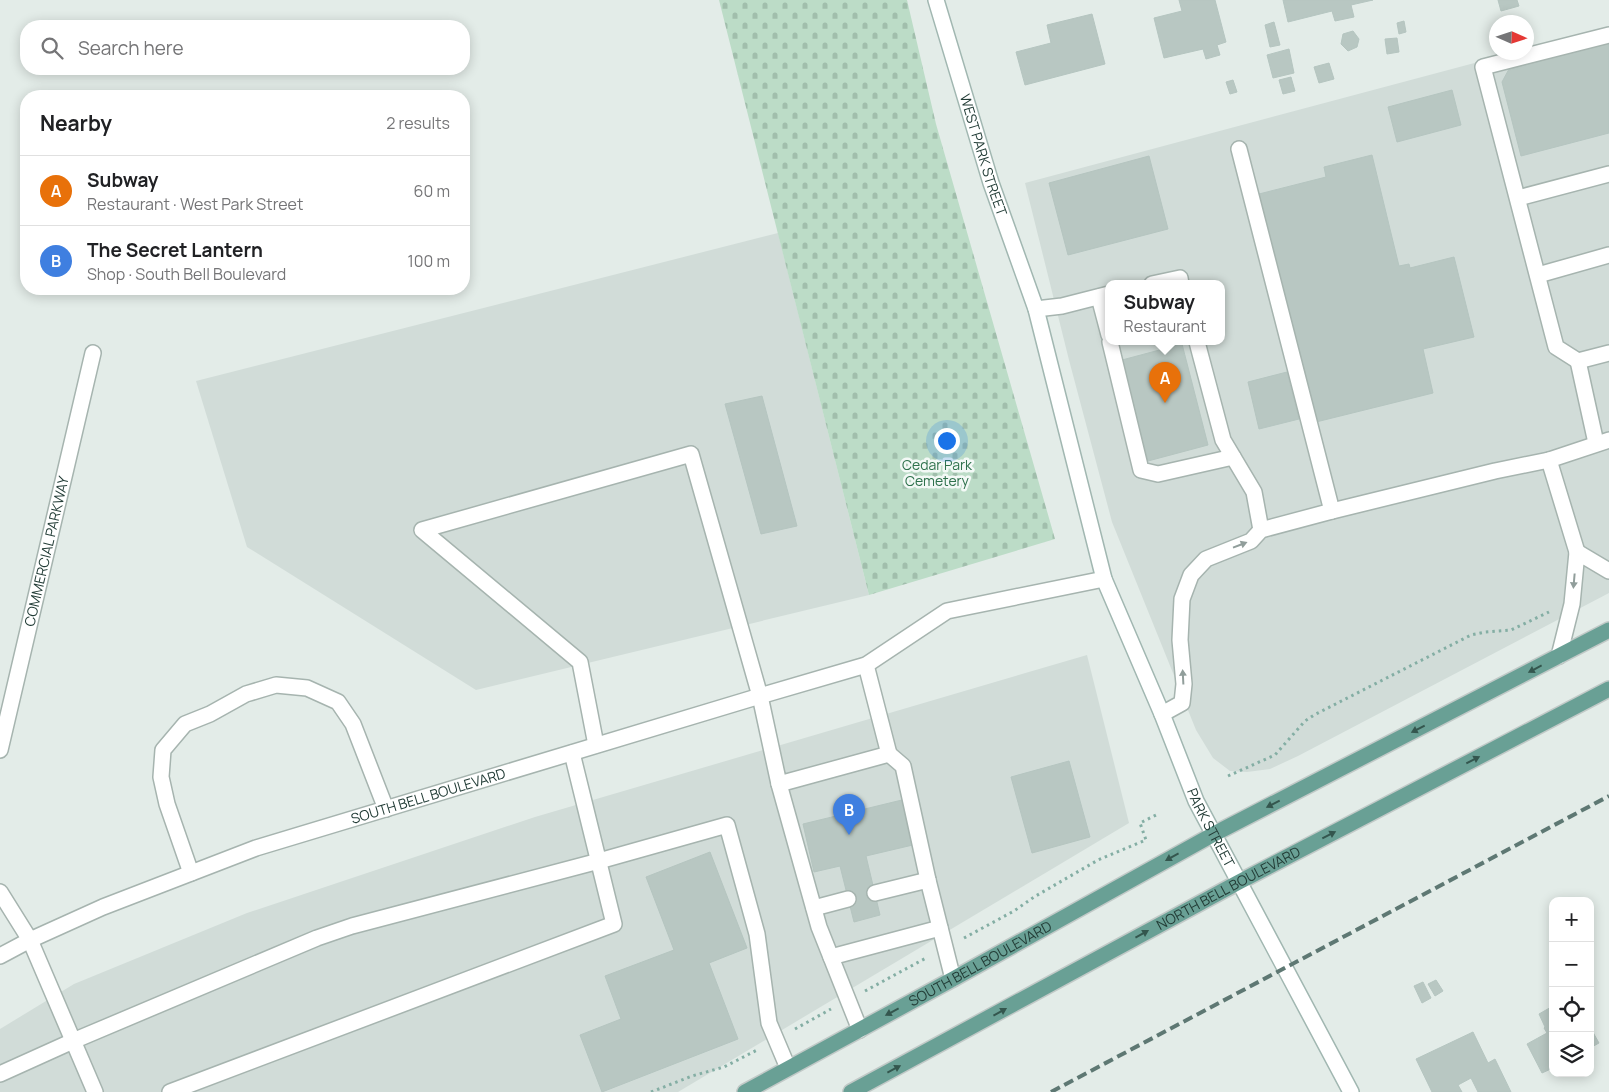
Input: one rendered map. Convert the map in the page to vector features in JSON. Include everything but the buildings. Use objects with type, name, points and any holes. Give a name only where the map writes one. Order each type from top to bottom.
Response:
[{"type":"main road","points":[[1214,834],[1609,630]]},
{"type":"main road","name":"NORTH BELL BOULEVARD","points":[[851,1092],[1239,882],[1609,689]]},
{"type":"main road","name":"SOUTH BELL BOULEVARD","points":[[745,1092],[954,979],[1214,834]]},
{"type":"street","name":"WEST PARK STREET","points":[[936,0],[991,183],[1036,309],[1104,579]]},
{"type":"street","points":[[1162,714],[1182,703],[1184,684],[1180,640],[1182,598],[1191,575],[1206,559],[1251,541],[1261,530],[1495,471],[1550,460],[1603,442],[1578,361],[1556,347],[1483,66],[1609,34]]},
{"type":"street","points":[[1239,149],[1332,511]]},
{"type":"street","points":[[1518,198],[1609,174]]},
{"type":"street","points":[[1538,275],[1609,255]]},
{"type":"street","points":[[1036,309],[1062,306],[1104,296]]},
{"type":"street","points":[[1111,345],[1141,470],[1158,474],[1233,457]]},
{"type":"street","points":[[1198,345],[1223,440],[1254,492],[1261,530]]},
{"type":"street","name":"COMMERCIAL PARKWAY","points":[[0,750],[93,353]]},
{"type":"street","points":[[1578,361],[1609,353]]},
{"type":"street","points":[[596,745],[580,662],[422,530],[691,454],[760,696],[779,784],[819,927],[860,1030]]},
{"type":"street","points":[[1550,460],[1577,552],[1572,604],[1560,656]]},
{"type":"street","points":[[1577,552],[1609,571]]},
{"type":"street","name":"SOUTH BELL BOULEVARD","points":[[0,956],[30,940],[103,907],[256,848],[760,696],[866,666],[947,611],[1104,579]]},
{"type":"street","name":"PARK STREET","points":[[1104,579],[1162,714],[1196,801],[1351,1092]]},
{"type":"street","points":[[866,666],[889,754],[904,766],[928,880],[954,979]]},
{"type":"street","points":[[191,873],[167,804],[160,776],[163,750],[185,724],[210,714],[246,694],[276,685],[307,688],[338,702],[353,724],[386,809]]},
{"type":"street","points":[[170,1092],[614,924],[572,753]]},
{"type":"street","points":[[779,784],[889,754]]},
{"type":"street","points":[[0,1074],[73,1041],[308,942],[352,926],[727,825],[757,934],[769,1023],[788,1068]]},
{"type":"street","points":[[875,893],[928,880]]},
{"type":"street","points":[[0,892],[30,940],[95,1092]]},
{"type":"street","points":[[814,908],[848,899]]},
{"type":"street","points":[[831,957],[940,928]]},
{"type":"path","points":[[1228,776],[1274,755],[1301,725],[1314,715],[1435,653],[1471,635],[1516,628],[1556,608]]},
{"type":"path","points":[[650,1092],[692,1076],[724,1067],[1014,911],[1034,897],[1098,860],[1146,840],[1140,823],[1156,815]]},
{"type":"shaded area","points":[[1609,27],[1609,593],[1298,756],[1270,769],[1247,772],[1230,771],[1213,758],[1196,730],[1112,522],[1025,183],[1489,59],[1534,60],[1534,47]]},
{"type":"shaded area","points":[[778,233],[869,595],[476,690],[247,547],[196,381]]},
{"type":"shaded area","points":[[1087,655],[1129,823],[678,1092],[0,1092],[0,1029],[74,984],[247,913],[535,817]]},
{"type":"green space","name":"Cedar Park Cemetery","points":[[719,0],[907,0],[936,124],[1055,539],[869,595]]},
{"type":"railway","points":[[1051,1092],[1609,796]]},
{"type":"place","name":"Subway","points":[[1165,403]]},
{"type":"place","name":"The Secret Lantern","points":[[849,835]]}]
